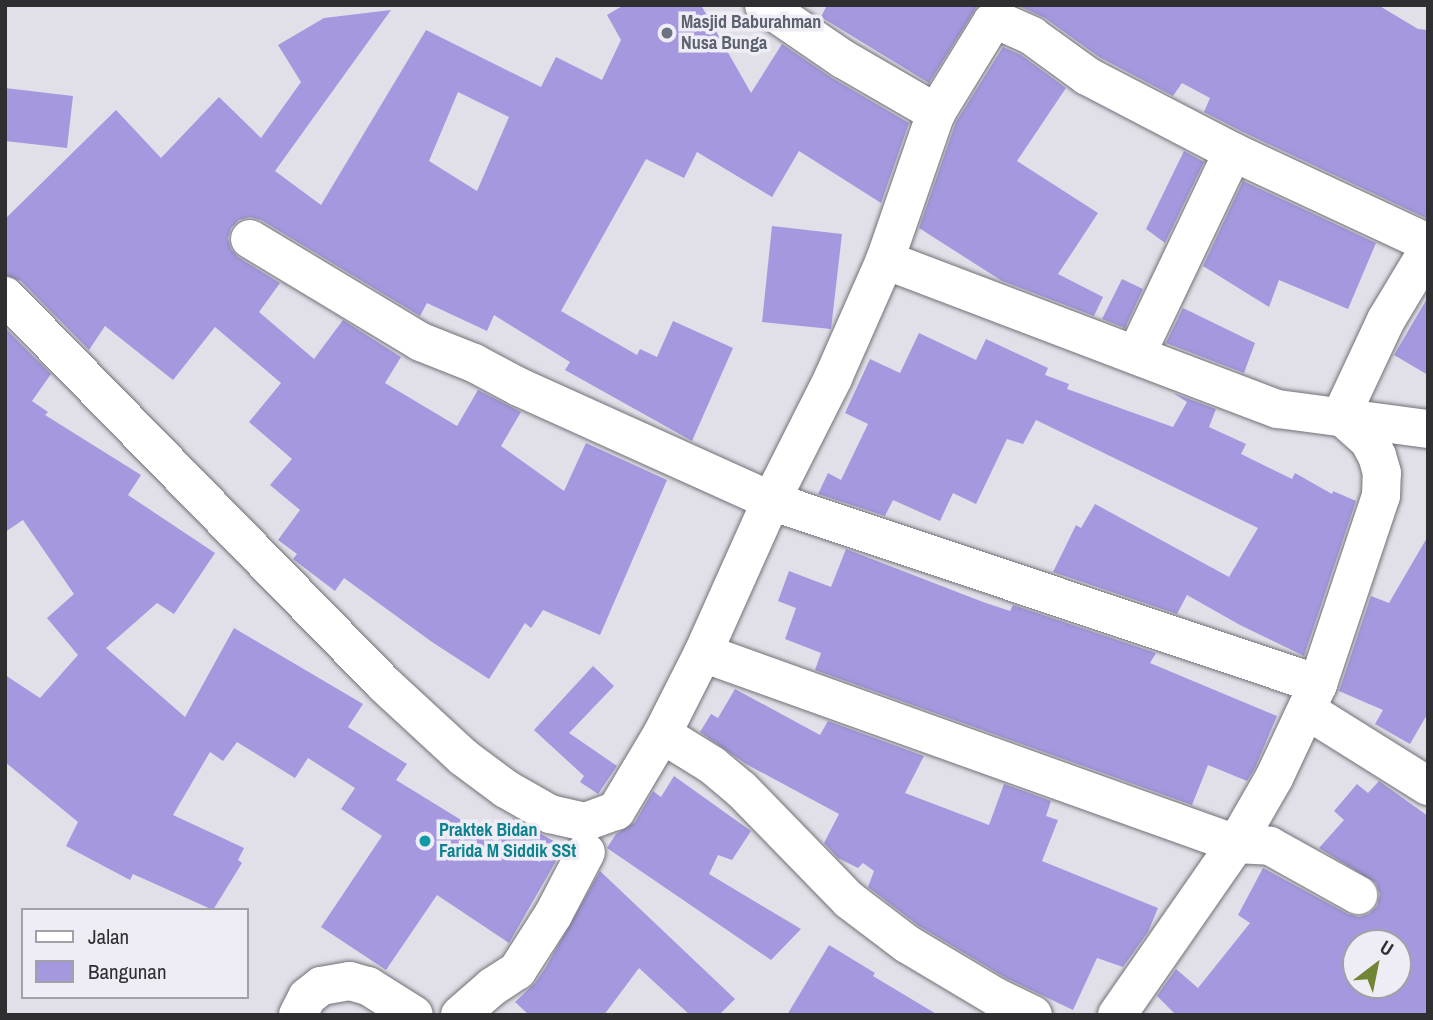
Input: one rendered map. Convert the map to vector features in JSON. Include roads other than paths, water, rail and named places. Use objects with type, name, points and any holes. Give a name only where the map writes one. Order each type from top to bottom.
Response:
[{"type":"street","points":[[764,5],[843,59],[936,113]]},
{"type":"street","points":[[5,296],[384,684],[463,757],[506,789],[551,814],[585,822],[616,811],[662,734],[703,653],[771,501],[833,378],[885,260],[936,113],[987,26],[999,21],[1032,36],[1087,76],[1233,152],[1428,243]]},
{"type":"street","points":[[1136,355],[1233,152]]},
{"type":"street","points":[[250,239],[421,342],[474,363],[519,387],[771,501],[1313,698],[1428,786]]},
{"type":"street","points":[[1341,416],[1386,320],[1428,250]]},
{"type":"street","points":[[885,260],[1278,409],[1428,429]]},
{"type":"street","points":[[1117,1015],[1236,844],[1313,698],[1381,496],[1382,473],[1377,456],[1369,441],[1341,416]]},
{"type":"street","points":[[703,653],[1236,844],[1270,846],[1358,895]]},
{"type":"street","points":[[662,734],[712,765],[741,789],[849,900],[897,937],[996,997],[1033,1015]]},
{"type":"street","points":[[460,1015],[492,987],[517,971],[553,915],[586,852]]},
{"type":"street","points":[[298,1015],[307,997],[321,986],[350,981],[368,986],[414,1015]]},
{"type":"place","name":"Masjid Baburahman Nusa Bunga","points":[[667,33]]},
{"type":"place","name":"Praktek Bidan Farida M Siddik SSt","points":[[425,841]]}]
